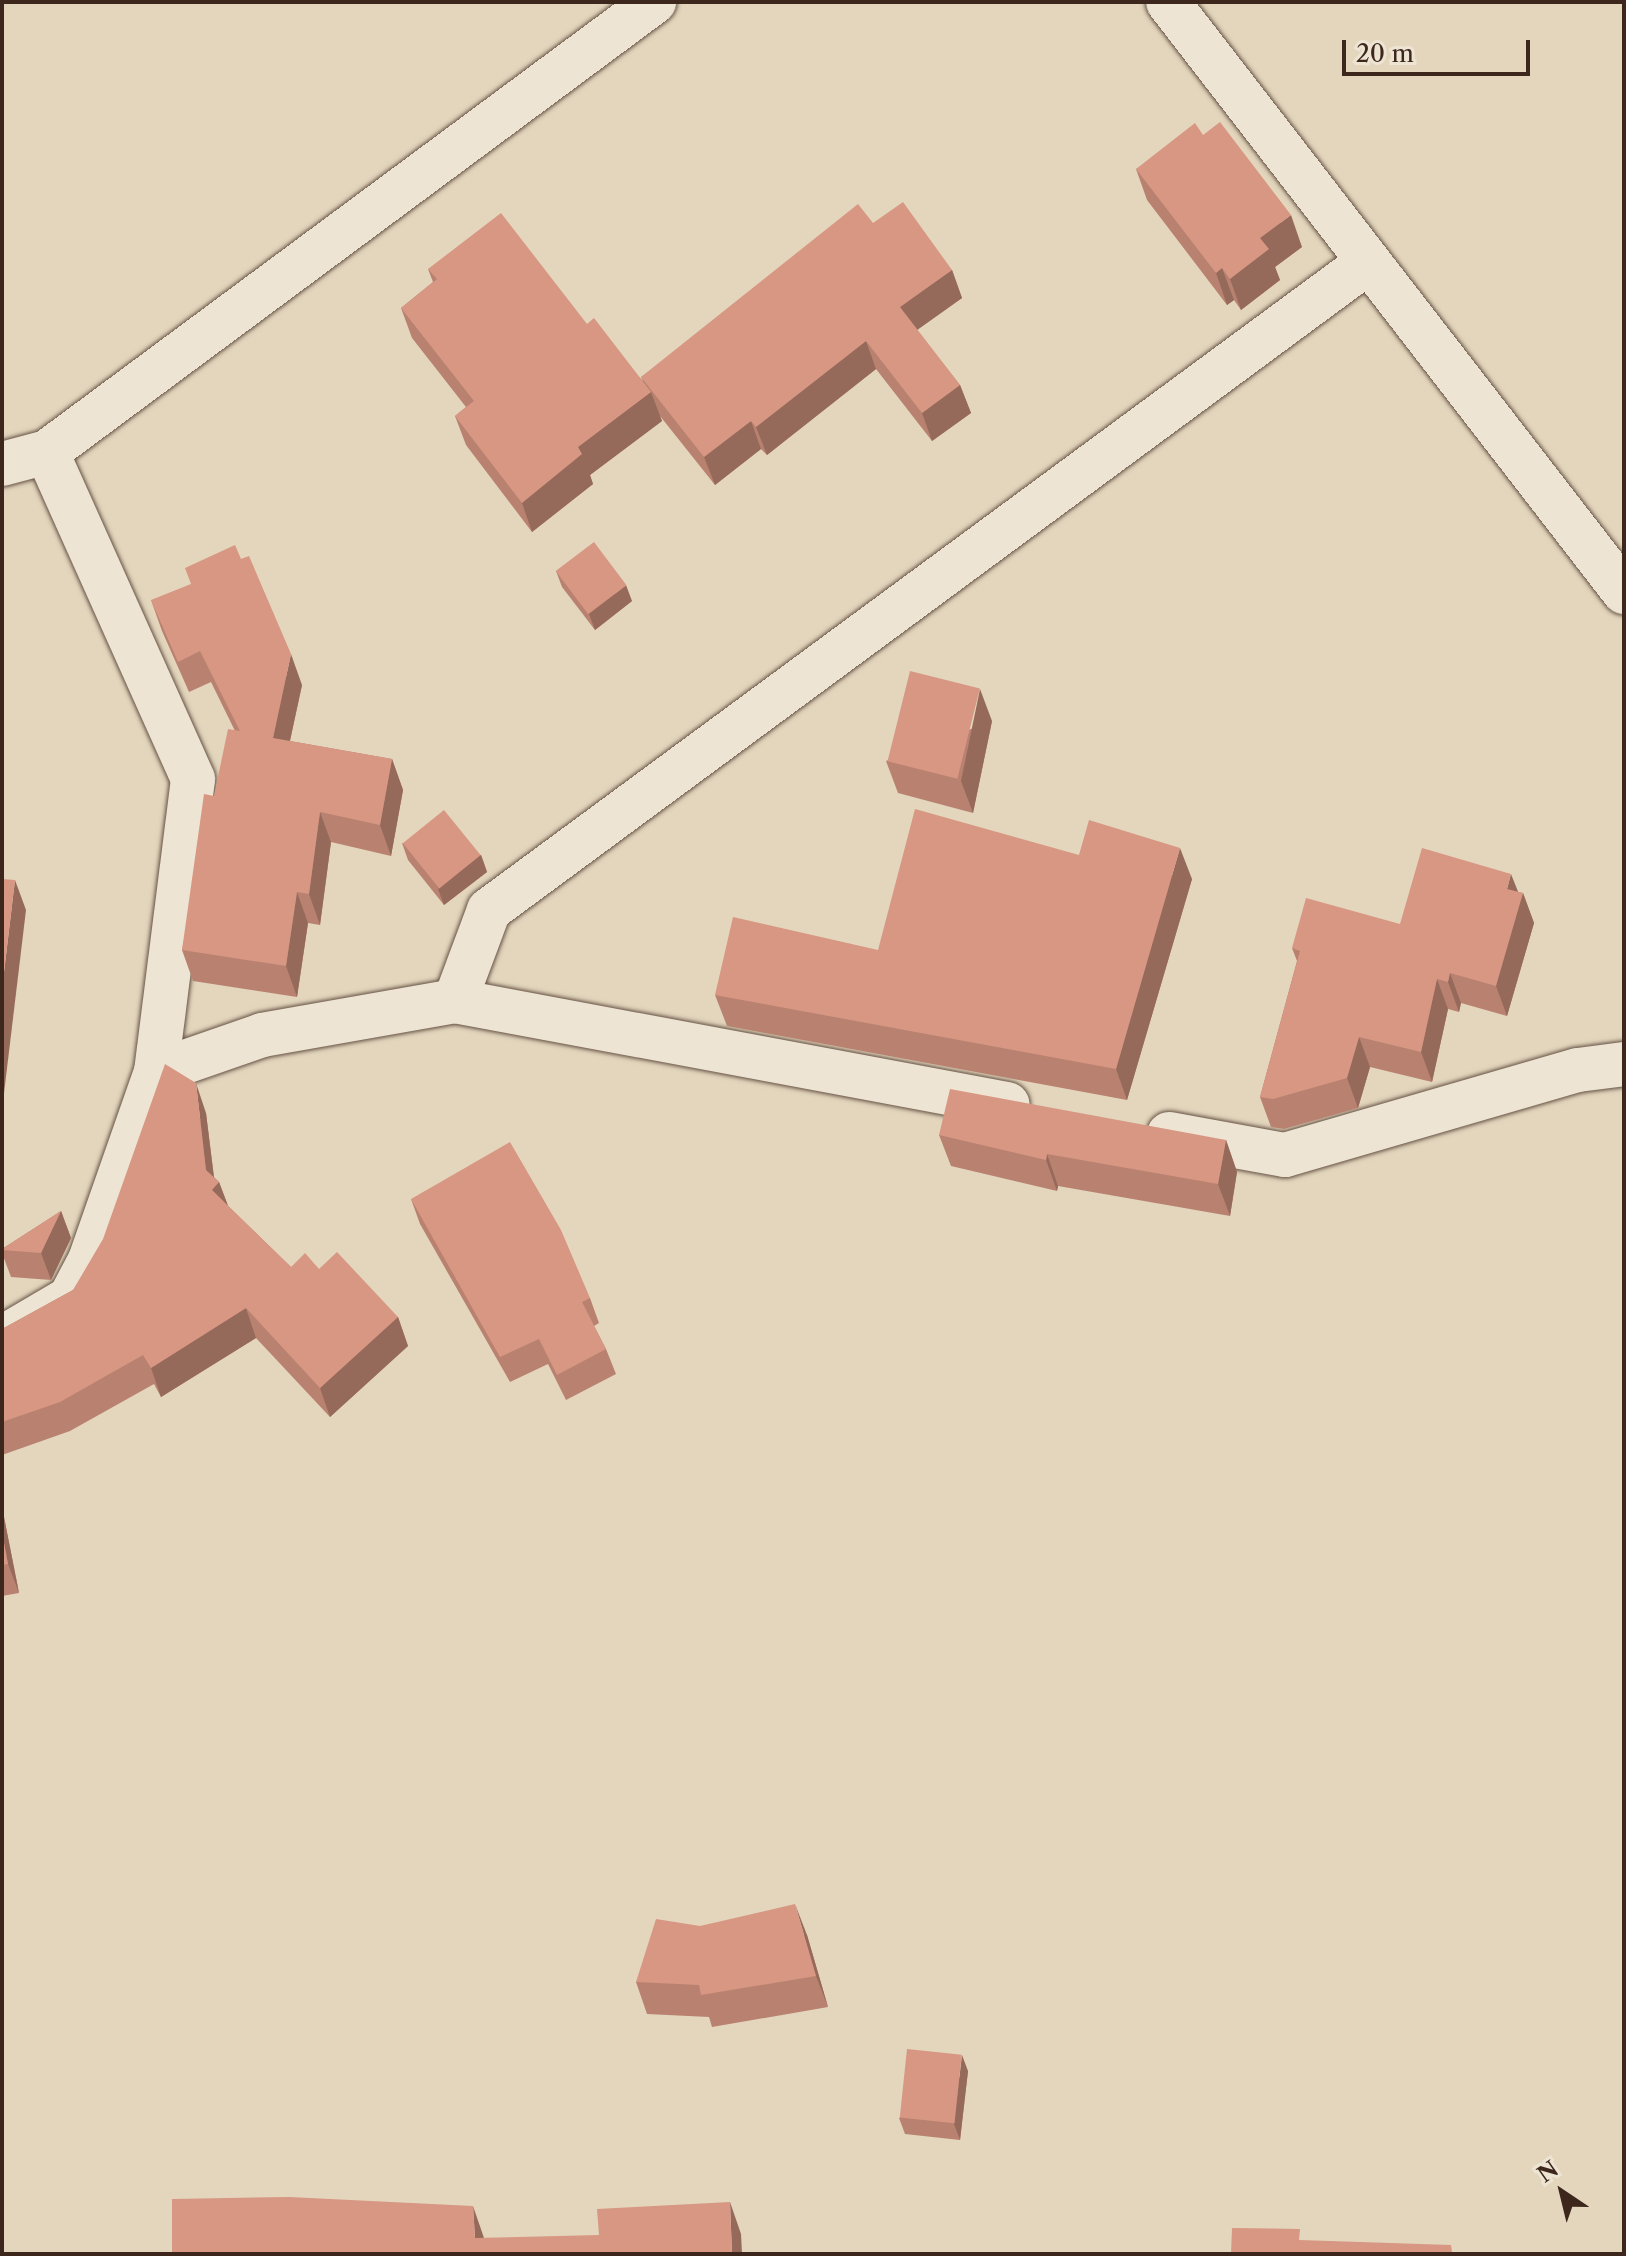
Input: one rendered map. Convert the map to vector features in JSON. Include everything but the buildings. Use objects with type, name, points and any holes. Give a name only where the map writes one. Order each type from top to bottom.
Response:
[{"type":"street","points":[[2,464],[47,452],[654,2]]},
{"type":"street","points":[[1168,2],[1624,592]]},
{"type":"street","points":[[455,1001],[489,910],[1367,263]]},
{"type":"street","points":[[2,1338],[70,1298],[90,1260],[156,1072],[193,779],[47,452]]},
{"type":"street","points":[[156,1072],[262,1035],[455,1001],[1050,1112]]},
{"type":"street","points":[[1129,1126],[1285,1155],[1578,1070],[1624,1064]]}]
